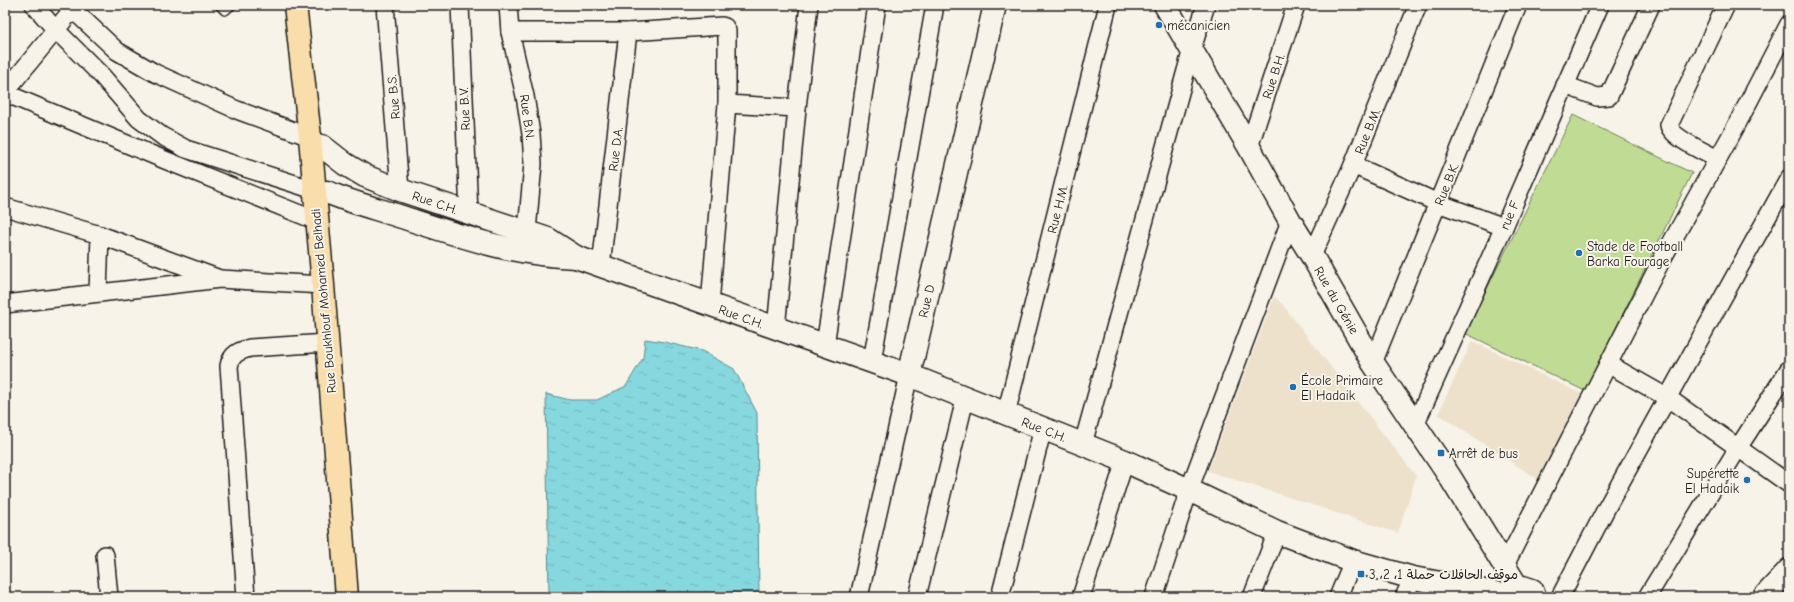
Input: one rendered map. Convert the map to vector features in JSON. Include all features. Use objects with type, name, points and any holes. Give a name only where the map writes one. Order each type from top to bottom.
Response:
[{"type":"main road","name":"Rue Boukhlouf Mohamed Belhadi","points":[[295,5],[316,141]]},
{"type":"main road","name":"Rue Boukhlouf Mohamed Belhadi","points":[[309,5],[320,191],[360,597]]},
{"type":"main road","name":"Rue Boukhlouf Mohamed Belhadi","points":[[320,191],[317,220],[347,597]]},
{"type":"street","points":[[34,5],[55,29],[102,76],[139,119],[162,136],[186,148],[320,191]]},
{"type":"street","name":"Rue B.S.","points":[[385,5],[400,190]]},
{"type":"street","name":"Rue B.V.","points":[[460,5],[469,214]]},
{"type":"street","name":"Rue B.N.","points":[[508,5],[510,32],[525,96],[531,134],[533,164],[527,231]]},
{"type":"street","points":[[776,329],[797,108],[809,5]]},
{"type":"street","points":[[825,345],[877,5]]},
{"type":"street","points":[[872,361],[935,5]]},
{"type":"street","name":"Rue D","points":[[858,597],[995,5]]},
{"type":"street","name":"Rue H.M.","points":[[1006,414],[1108,5]]},
{"type":"street","name":"Rue du Génie","points":[[1164,5],[1192,49],[1373,363],[1415,425],[1505,565],[1513,595]]},
{"type":"street","points":[[1083,444],[1192,49],[1206,5]]},
{"type":"street","name":"Rue B.H.","points":[[1249,147],[1296,5]]},
{"type":"street","name":"Rue B.M.","points":[[1312,256],[1353,165],[1418,5]]},
{"type":"street","name":"Rue B.K.","points":[[1373,363],[1518,5]]},
{"type":"street","name":"rue F","points":[[1415,425],[1504,227],[1600,5]]},
{"type":"street","points":[[1565,85],[1597,97],[1609,96],[1651,5]]},
{"type":"street","points":[[1718,159],[1685,141],[1671,130],[1669,125],[1726,5]]},
{"type":"street","points":[[316,141],[237,110],[155,73],[117,51],[70,8],[5,93],[166,160],[317,220]]},
{"type":"street","points":[[1505,565],[1660,263],[1718,159],[1789,24]]},
{"type":"street","points":[[510,32],[628,32],[725,27],[727,31],[727,104],[710,304]]},
{"type":"street","name":"Rue D.A.","points":[[601,266],[628,32]]},
{"type":"street","points":[[727,104],[797,108]]},
{"type":"street","name":"Rue C.H.","points":[[316,141],[345,164],[365,176],[469,214],[527,231],[548,239],[576,257],[909,375],[1125,461],[1277,532],[1354,562],[1409,588],[1513,595]]},
{"type":"street","points":[[166,160],[173,142]]},
{"type":"street","points":[[1353,165],[1438,203],[1504,227]]},
{"type":"street","points":[[1560,597],[1607,507],[1789,178]]},
{"type":"street","name":"Rue C.H.","points":[[320,191],[351,202],[490,244],[550,256],[576,257]]},
{"type":"street","points":[[5,207],[100,235],[220,279]]},
{"type":"street","points":[[1154,597],[1189,490],[1290,221]]},
{"type":"street","points":[[98,293],[100,235]]},
{"type":"street","points":[[5,304],[220,279],[323,285]]},
{"type":"street","points":[[246,597],[229,366],[230,359],[240,351],[250,348],[327,343]]},
{"type":"street","points":[[1608,364],[1668,398],[1789,484]]},
{"type":"street","points":[[1647,597],[1738,448],[1789,369]]},
{"type":"street","points":[[917,597],[965,398]]},
{"type":"street","points":[[1000,597],[1043,428]]},
{"type":"street","points":[[1081,597],[1125,461]]},
{"type":"street","points":[[1252,597],[1277,532]]},
{"type":"street","points":[[105,555],[109,597]]},
{"type":"street","points":[[1338,597],[1354,562]]},
{"type":"street","points":[[1764,597],[1789,570]]},
{"type":"lane","points":[[220,5],[225,10],[231,5]]},
{"type":"shaded area","name":"École Primaire El Hadaik","points":[[1274,297],[1282,304],[1416,476],[1398,533],[1208,471]]},
{"type":"shaded area","points":[[1472,341],[1584,395],[1542,482],[1438,414]]},
{"type":"green space","name":"Stade de Football Barka Fourage","points":[[1573,115],[1692,173],[1585,391],[1465,333]]},
{"type":"water","points":[[645,339],[702,351],[734,369],[757,413],[759,597],[549,597],[546,394],[570,400],[597,400],[626,386],[643,358]]},
{"type":"place","name":"mécanicien","points":[[1159,25]]},
{"type":"place","name":"Stade de Football Barka Fourage","points":[[1579,253]]},
{"type":"place","name":"École Primaire El Hadaik","points":[[1293,387]]},
{"type":"place","name":"Arrêt de bus","points":[[1441,453]]},
{"type":"place","name":"Supérette El Hadaik","points":[[1747,480]]},
{"type":"place","name":"موقف الحافلات حملة 1، 2، 3","points":[[1361,574]]}]
